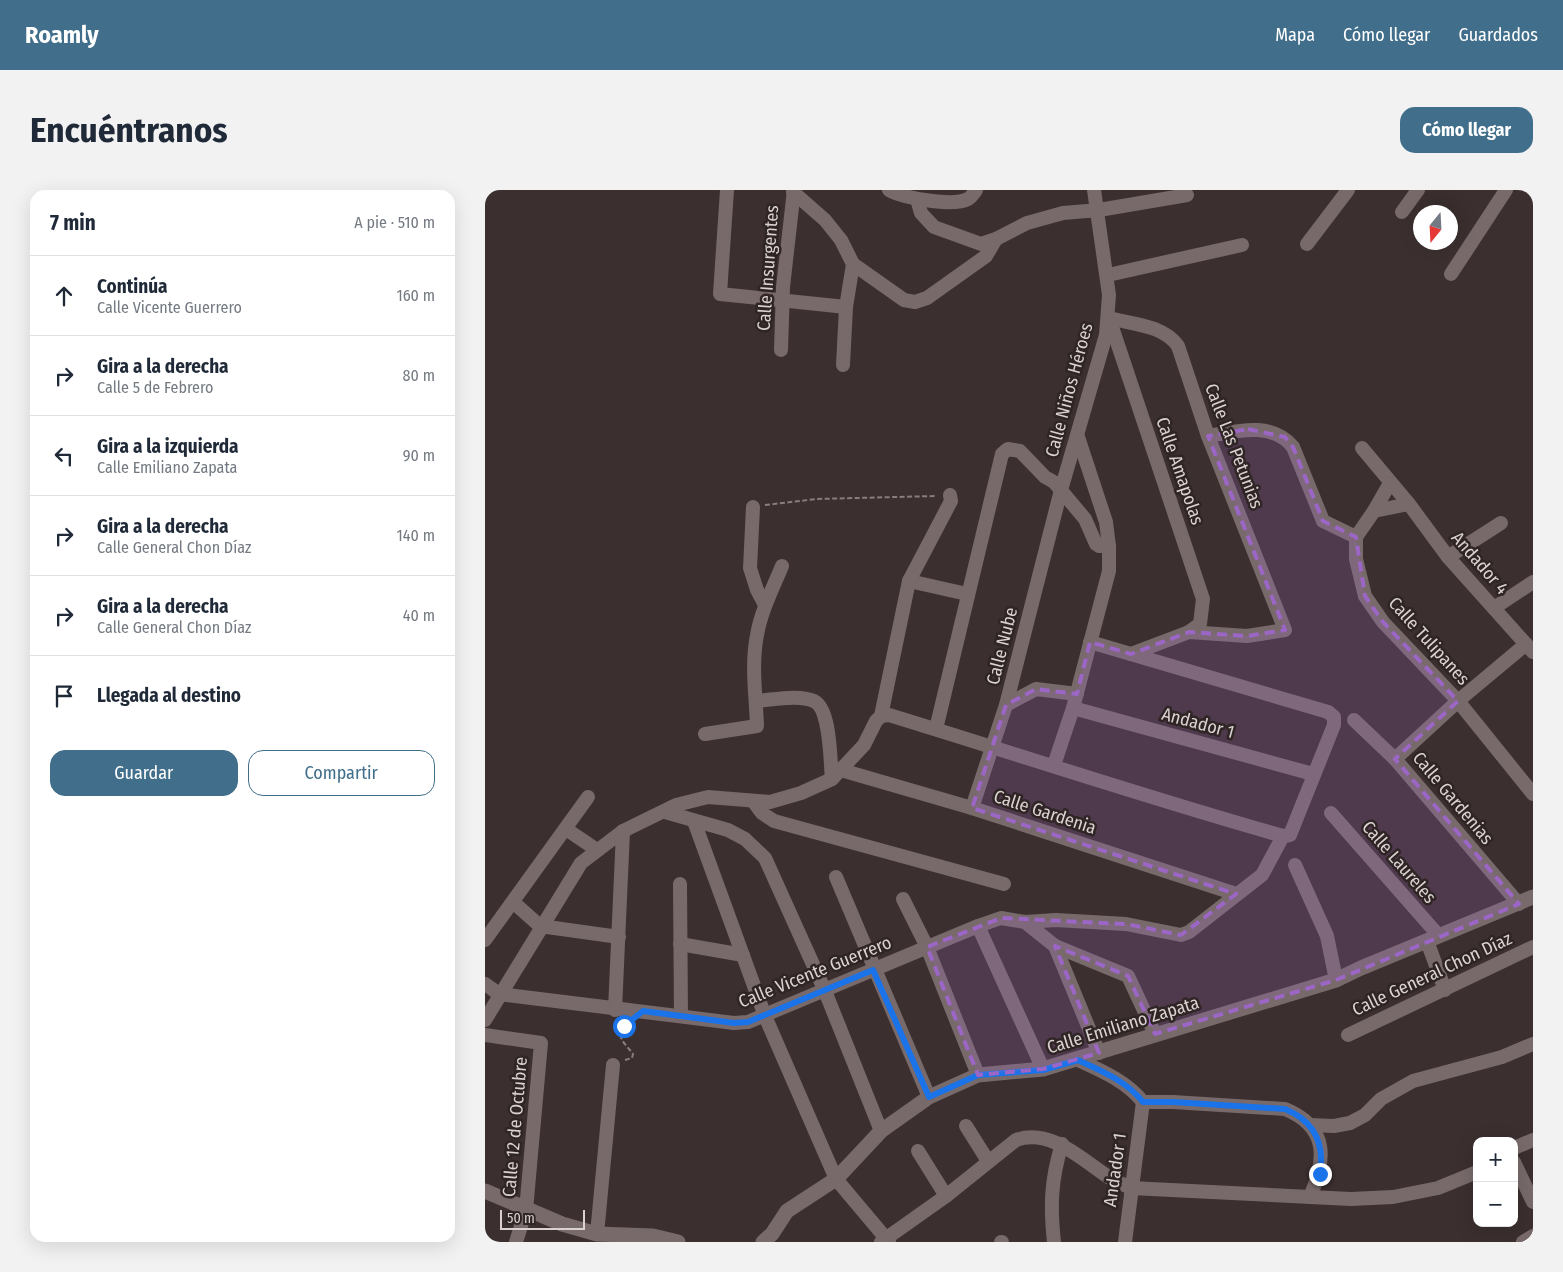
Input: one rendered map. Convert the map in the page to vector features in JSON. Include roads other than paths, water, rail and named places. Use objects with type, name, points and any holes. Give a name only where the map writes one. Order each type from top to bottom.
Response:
[{"type":"street","points":[[727,190],[719,294],[846,307]]},
{"type":"street","points":[[889,190],[902,197],[957,202],[972,194]]},
{"type":"street","name":"Calle Niños Héroes","points":[[1061,490],[1078,437],[1109,318],[1108,275],[1095,190]]},
{"type":"street","points":[[1307,244],[1348,190]]},
{"type":"street","points":[[1402,212],[1418,190]]},
{"type":"street","points":[[1451,274],[1506,190]]},
{"type":"street","points":[[793,191],[825,220],[841,240],[853,264],[904,300],[915,302],[927,298],[986,256],[997,239]]},
{"type":"street","name":"Calle Insurgentes","points":[[781,350],[783,300],[793,191]]},
{"type":"street","points":[[917,199],[921,213],[934,227],[981,244],[997,239],[1027,223],[1063,213],[1099,210],[1187,195]]},
{"type":"street","points":[[1108,275],[1242,245]]},
{"type":"street","points":[[843,365],[846,307],[853,264]]},
{"type":"street","name":"Calle Las Petunias","points":[[1109,318],[1161,331],[1172,337],[1178,346],[1208,436],[1285,630],[1247,636],[1189,632]]},
{"type":"street","name":"Calle Amapolas","points":[[1109,318],[1203,599],[1200,624],[1189,632]]},
{"type":"street","points":[[1208,436],[1248,429],[1269,432],[1285,438],[1293,447],[1318,513],[1323,521],[1356,537],[1390,483]]},
{"type":"street","points":[[1053,765],[1073,708],[1109,572],[1109,546],[1106,522],[1078,437]]},
{"type":"street","name":"Andador 4","points":[[1361,448],[1409,504],[1448,557],[1530,648]]},
{"type":"street","points":[[936,730],[1002,454],[1008,449],[1020,451],[1061,490],[1085,519],[1096,544],[1099,546],[1109,546]]},
{"type":"street","name":"Calle Nube","points":[[972,808],[1006,705],[1061,490]]},
{"type":"street","points":[[485,1020],[540,926],[581,862],[623,831],[676,805],[707,798],[770,802],[801,794],[836,774],[864,744],[875,721],[881,716],[909,581],[951,501],[950,495]]},
{"type":"street","points":[[1374,511],[1409,504]]},
{"type":"street","points":[[753,507],[750,568],[757,590],[765,605]]},
{"type":"street","points":[[1448,557],[1501,523]]},
{"type":"street","name":"Calle Tulipanes","points":[[1356,537],[1356,559],[1365,596],[1383,622],[1458,701],[1533,794]]},
{"type":"street","points":[[705,734],[757,726],[753,668],[757,633],[765,605],[782,566]]},
{"type":"street","points":[[909,581],[967,594]]},
{"type":"street","points":[[1495,608],[1533,582]]},
{"type":"street","points":[[1131,654],[1189,632]]},
{"type":"street","name":"Calle Vicente Guerrero","points":[[485,984],[499,994],[615,1010],[643,1011],[734,1023],[748,1022],[1001,918],[1025,922],[1056,920],[1126,924],[1181,935],[1189,932],[1262,874],[1283,836],[1290,835],[1334,725],[1334,717],[1328,712],[1090,642]]},
{"type":"street","points":[[1395,759],[1458,701],[1530,648]]},
{"type":"street","points":[[1006,705],[1036,689],[1077,694]]},
{"type":"street","points":[[756,701],[800,699],[815,702],[825,714],[836,774]]},
{"type":"street","name":"Andador 1","points":[[1073,708],[1313,774]]},
{"type":"street","points":[[881,716],[889,716],[936,730],[1283,836]]},
{"type":"street","name":"Calle Gardenias","points":[[1354,720],[1395,759],[1519,904]]},
{"type":"street","name":"Calle Gardenia","points":[[836,774],[972,808],[1236,894]]},
{"type":"street","points":[[485,940],[588,797]]},
{"type":"street","points":[[753,801],[762,813],[774,821],[1004,884]]},
{"type":"street","points":[[665,812],[728,830],[745,839],[765,858],[825,991],[881,1131]]},
{"type":"street","name":"Calle Laureles","points":[[1331,813],[1433,938]]},
{"type":"street","points":[[694,821],[765,1016],[836,1179],[886,1241],[1016,1140],[1028,1136],[1062,1144],[1109,1177],[1131,1188],[1351,1199],[1393,1198],[1438,1188],[1473,1174]]},
{"type":"street","points":[[566,829],[597,850]]},
{"type":"street","points":[[615,1010],[623,831]]},
{"type":"street","points":[[1295,865],[1327,936],[1336,980]]},
{"type":"street","points":[[836,877],[873,970],[929,1097]]},
{"type":"street","points":[[680,884],[681,1016]]},
{"type":"street","name":"Calle Emiliano Zapata","points":[[763,1242],[772,1234],[787,1211],[836,1179],[881,1131],[929,1097],[978,1075],[1043,1070],[1155,1034],[1336,980],[1533,897]]},
{"type":"street","points":[[903,898],[927,947],[978,1075]]},
{"type":"street","points":[[513,902],[540,926],[619,936]]},
{"type":"street","points":[[1025,922],[1055,946],[1120,970],[1129,976],[1155,1034]]},
{"type":"street","points":[[978,926],[1043,1070]]},
{"type":"street","points":[[1433,938],[1445,990]]},
{"type":"street","points":[[680,944],[743,955]]},
{"type":"street","points":[[1055,946],[1099,1053]]},
{"type":"street","name":"Calle General Chon Díaz","points":[[1348,1035],[1533,947]]},
{"type":"street","name":"Calle 12 de Octubre","points":[[485,1035],[541,1043],[526,1210]]},
{"type":"street","points":[[1310,1126],[1334,1126],[1350,1123],[1365,1115],[1381,1099],[1413,1081],[1502,1057],[1533,1044]]},
{"type":"street","points":[[1078,1060],[1118,1080],[1134,1091],[1143,1102],[1285,1109],[1297,1114],[1310,1126],[1319,1142],[1323,1157],[1320,1174],[1311,1197]]},
{"type":"street","points":[[597,1234],[613,1064]]},
{"type":"street","name":"Andador 1","points":[[1125,1242],[1143,1102]]},
{"type":"street","points":[[966,1126],[988,1161]]},
{"type":"street","points":[[1518,1146],[1533,1140]]},
{"type":"street","points":[[1054,1242],[1051,1195],[1055,1168],[1062,1144]]},
{"type":"street","points":[[918,1151],[946,1196]]},
{"type":"street","points":[[1518,1170],[1533,1202]]},
{"type":"street","points":[[485,1191],[561,1224],[597,1234],[653,1236],[678,1242]]},
{"type":"street","points":[[516,1242],[526,1210]]},
{"type":"street","points":[[1523,1242],[1533,1236]]}]
